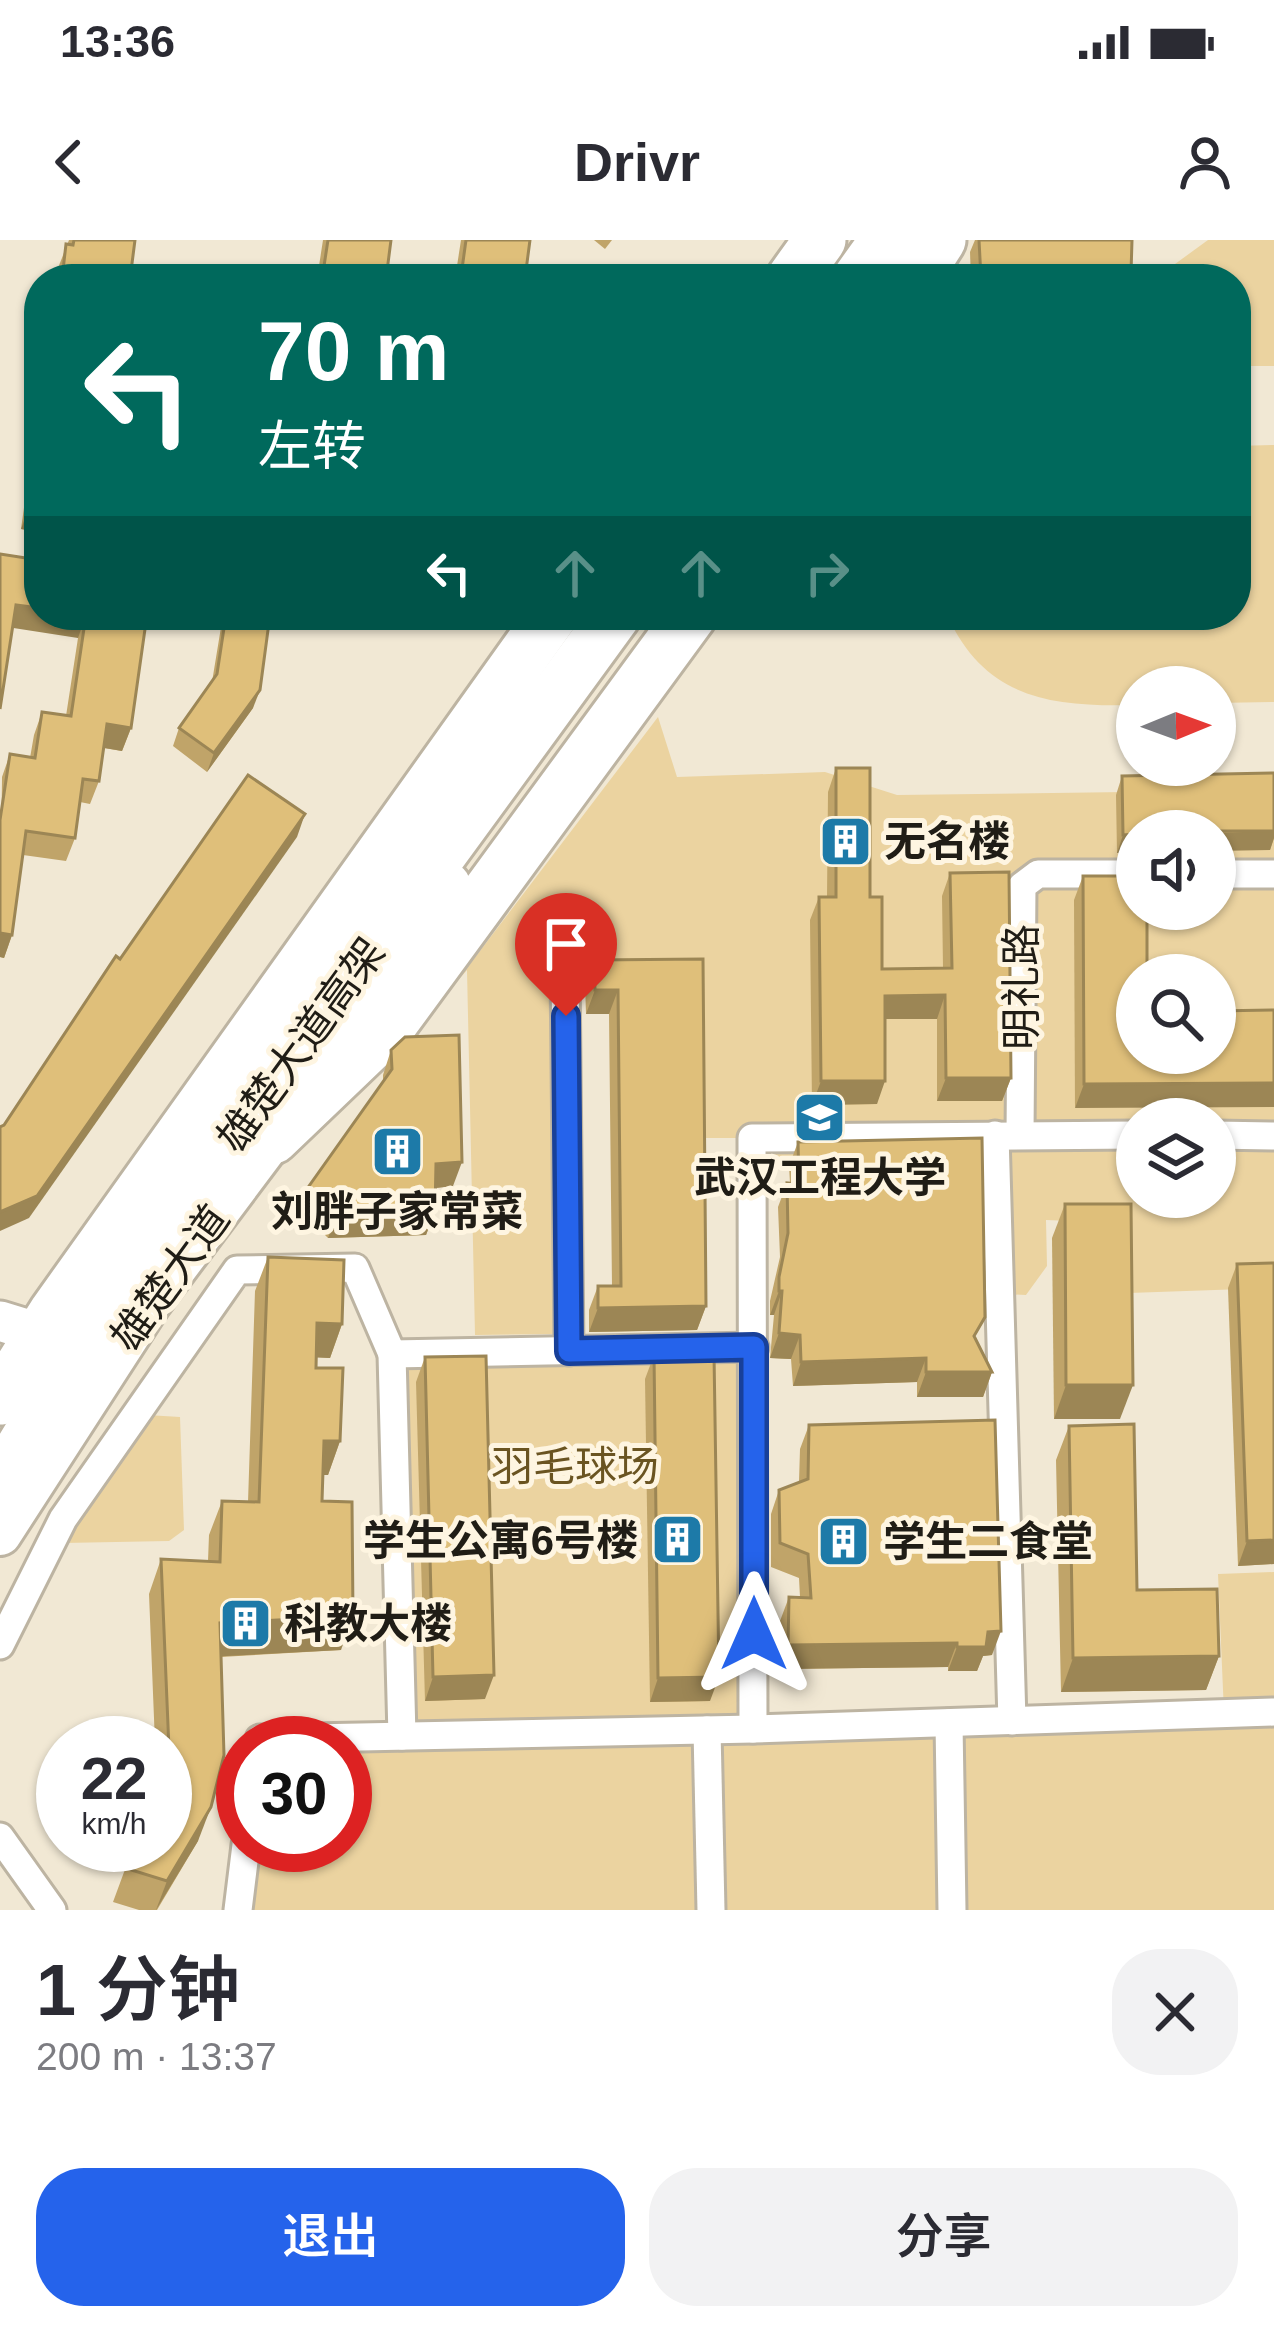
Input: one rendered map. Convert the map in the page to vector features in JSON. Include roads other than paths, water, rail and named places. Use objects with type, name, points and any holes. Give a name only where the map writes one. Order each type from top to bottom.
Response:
[{"type":"highway","name":"雄楚大道高架","points":[[0,1399],[69,1293],[541,630]]},
{"type":"highway","name":"雄楚大道高架","points":[[0,1483],[89,1336],[604,630]]},
{"type":"highway","points":[[273,1138],[389,1027],[680,630]]},
{"type":"main road","name":"雄楚大道","points":[[0,1366],[13,1325],[520,630]]},
{"type":"main road","name":"雄楚大道","points":[[0,1534],[150,1302],[273,1138],[628,630]]},
{"type":"street","name":"明礼路","points":[[1008,1136],[1022,886],[1038,874],[1116,874]]},
{"type":"street","points":[[1236,874],[1274,874]]},
{"type":"street","points":[[566,969],[569,1351]]},
{"type":"street","points":[[1008,1136],[1012,1721]]},
{"type":"street","points":[[753,1729],[752,1138],[1116,1136]]},
{"type":"street","points":[[1236,1136],[1274,1136]]},
{"type":"street","points":[[0,1646],[63,1519],[237,1270],[356,1268],[392,1354],[402,1736]]},
{"type":"street","points":[[392,1354],[754,1347]]},
{"type":"street","points":[[372,1737],[1274,1712]]},
{"type":"street","points":[[950,1723],[952,1910]]},
{"type":"street","points":[[707,1730],[711,1910]]},
{"type":"street","points":[[0,1837],[52,1910]]},
{"type":"street","points":[[238,1910],[243,1872]]},
{"type":"place","name":"无名楼","points":[[845,841]]},
{"type":"place","name":"武汉工程大学","points":[[820,1118]]},
{"type":"place","name":"刘胖子家常菜","points":[[397,1152]]},
{"type":"place","name":"学生公寓6号楼","points":[[677,1540]]},
{"type":"place","name":"学生二食堂","points":[[844,1541]]},
{"type":"place","name":"科教大楼","points":[[245,1623]]},
{"type":"park label","name":"羽毛球场","points":[[575,1466]]}]
